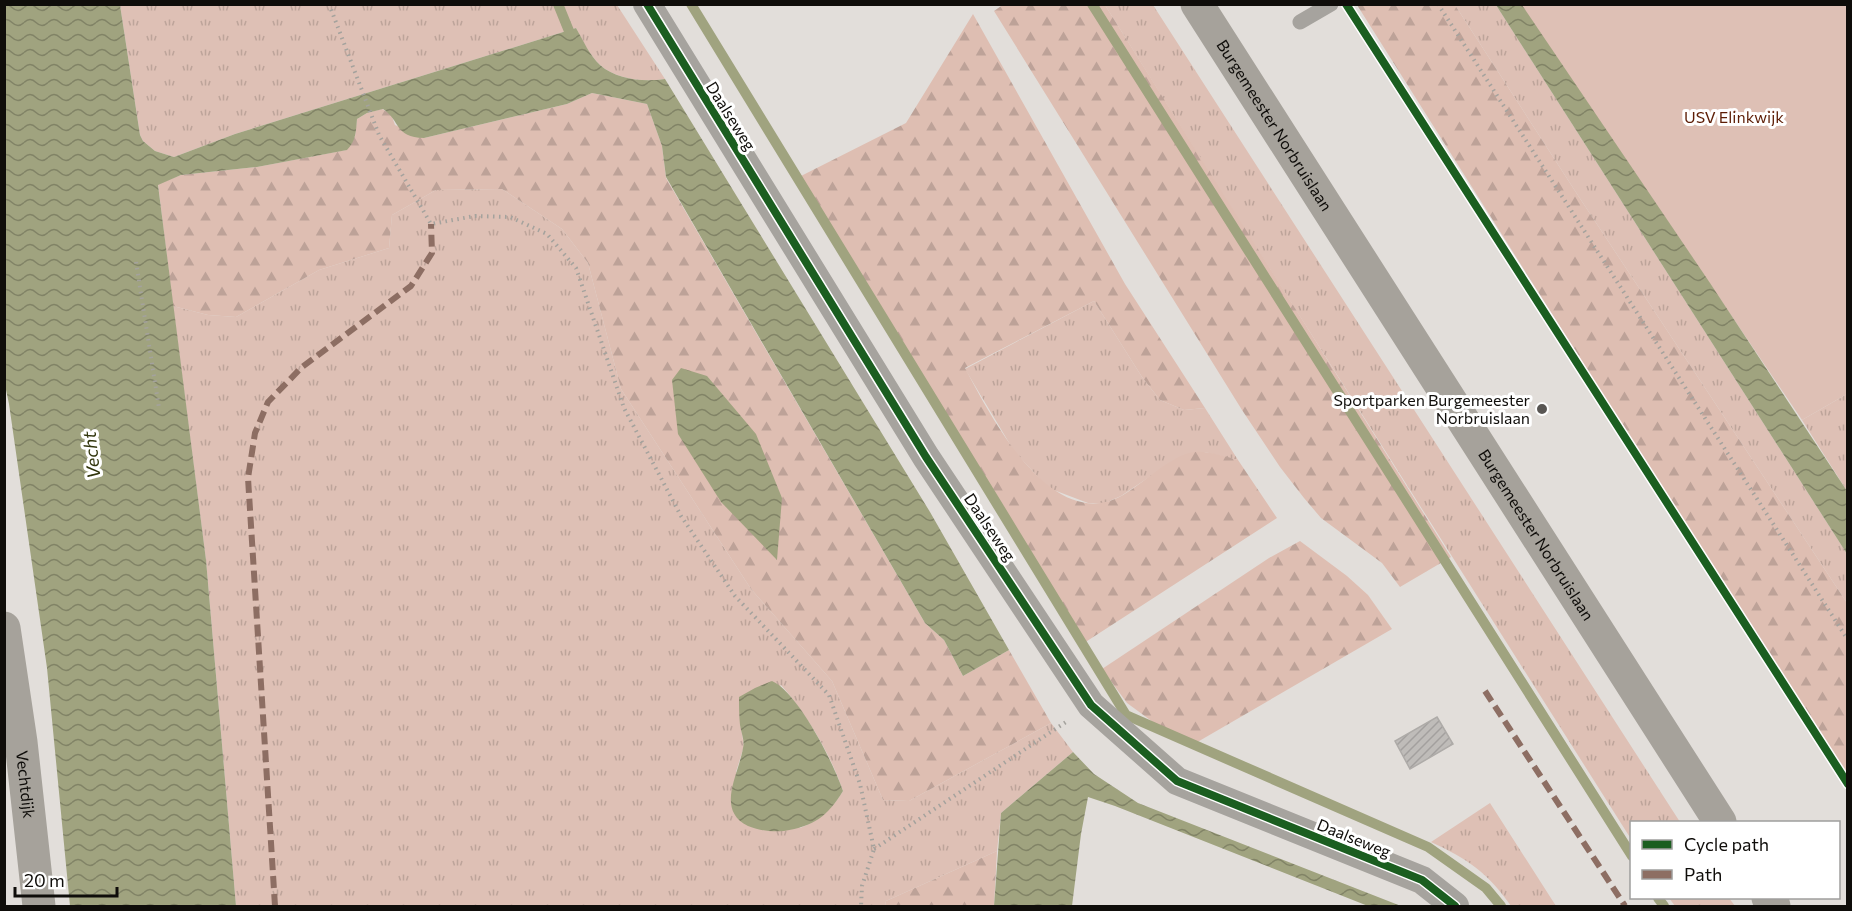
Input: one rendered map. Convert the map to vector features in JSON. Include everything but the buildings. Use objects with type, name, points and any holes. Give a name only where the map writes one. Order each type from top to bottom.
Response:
[{"type":"main road","name":"Burgemeester Norbruislaan","points":[[1197,4],[1719,821]]},
{"type":"main road","name":"Vechtdijk","points":[[4,628],[21,742],[39,906]]},
{"type":"street","name":"Daalseweg","points":[[647,4],[926,456],[1092,705],[1177,781],[1422,880],[1455,906]]},
{"type":"lane","points":[[1300,22],[1331,4]]},
{"type":"path","points":[[329,4],[379,135],[431,224],[475,216],[510,217],[547,234],[576,268],[624,408],[681,516],[735,596],[829,695],[860,784],[874,849],[862,886],[861,906]]},
{"type":"path","points":[[1438,4],[1848,640]]},
{"type":"path","points":[[136,262],[159,408]]},
{"type":"path","points":[[874,849],[1092,705]]},
{"type":"green space","points":[[1004,4],[1105,5],[1451,557],[1400,587],[1382,563],[1321,518],[1304,498],[1242,410],[994,11]]},
{"type":"green space","points":[[120,5],[617,5],[665,79],[631,79],[607,70],[586,48],[576,28],[235,134],[174,157],[155,151],[143,141],[140,135]]},
{"type":"green space","points":[[1105,5],[1153,5],[1679,821],[1630,821],[1630,837]]},
{"type":"green space","points":[[1357,5],[1455,5],[1847,603],[1847,781]]},
{"type":"green space","points":[[1455,5],[1496,5],[1847,554],[1847,603],[1577,194]]},
{"type":"green space","name":"USV Elinkwijk","points":[[1521,5],[1847,5],[1847,394],[1802,420]]},
{"type":"green space","points":[[973,14],[1125,284],[1205,408],[1184,410],[1160,400],[1142,377],[1094,301],[965,368],[991,414],[1027,465],[1049,486],[1072,499],[1097,503],[1123,495],[1181,456],[1195,452],[1207,452],[1238,460],[1277,518],[1084,643],[1056,602],[797,178],[906,123]]},
{"type":"green space","points":[[592,93],[647,104],[662,146],[666,178],[925,623],[944,640],[963,676],[1009,650],[1051,723],[909,801],[883,800],[832,681],[751,589],[621,389],[588,263],[562,229],[502,189],[436,190],[392,215],[389,248],[319,270],[236,317],[208,315],[173,306],[158,184],[181,175],[257,167],[346,150],[355,136],[357,119],[367,113],[382,109],[391,114],[395,125],[424,138],[567,104]]},
{"type":"green space","points":[[502,189],[562,229],[588,263],[621,389],[751,589],[832,681],[883,800],[909,801],[1051,723],[1073,752],[1001,813],[997,851],[886,901],[885,906],[236,906],[206,560],[173,306],[208,315],[236,317],[319,270],[389,248],[392,215],[436,190]],"holes":[[[781,685],[825,749],[843,791],[824,814],[800,828],[736,772],[744,746],[740,722]]]},
{"type":"green space","points":[[1094,301],[1142,377],[1160,400],[1184,410],[1205,408],[1238,460],[1205,452],[1173,461],[1121,496],[1105,503],[1088,503],[1051,489],[1014,451],[965,369]]},
{"type":"green space","points":[[1847,394],[1847,491],[1802,420]]},
{"type":"green space","points":[[1300,541],[1347,576],[1368,595],[1392,629],[1194,744],[1161,728],[1127,703],[1102,669],[1269,558]]},
{"type":"green space","points":[[1490,803],[1556,906],[1511,906],[1494,884],[1476,868],[1431,842]]},
{"type":"green space","points":[[997,851],[994,906],[885,906],[886,901]]},
{"type":"green space","points":[[1670,899],[1730,899],[1735,906],[1675,906]]},
{"type":"water","name":"Vecht","points":[[4,5],[120,5],[140,135],[143,141],[155,151],[174,157],[235,134],[576,28],[593,57],[607,70],[631,79],[665,79],[930,512],[1009,650],[963,676],[944,640],[925,623],[666,177],[662,146],[647,104],[592,93],[567,104],[424,138],[407,135],[383,109],[367,113],[357,119],[354,139],[347,150],[257,167],[181,175],[158,185],[206,560],[236,906],[70,906],[47,668],[5,385]]},
{"type":"water","points":[[1496,5],[1522,5],[1847,491],[1847,554]]},
{"type":"water","points":[[681,368],[707,376],[756,434],[782,498],[777,560],[721,502],[678,434],[672,380]]},
{"type":"water","points":[[772,681],[793,699],[804,714],[832,764],[843,791],[831,808],[819,819],[784,831],[766,831],[748,826],[738,819],[731,801],[743,745],[739,697]]},
{"type":"water","points":[[1073,752],[1094,774],[1138,803],[1401,906],[1368,906],[1088,797],[1072,906],[994,906],[1001,813]]},
{"type":"waterway","points":[[558,4],[569,31]]},
{"type":"waterway","points":[[691,4],[1126,715],[1428,847],[1486,888],[1501,906]]},
{"type":"waterway","points":[[1092,4],[1630,853]]},
{"type":"waterway","points":[[1659,899],[1664,906]]},
{"type":"marked path","points":[[275,906],[248,478],[255,433],[268,402],[302,367],[411,286],[432,253],[431,224]]},
{"type":"marked path","points":[[1485,691],[1625,906]]},
{"type":"cycle path","points":[[647,4],[926,457],[1091,705],[1177,781],[1422,880],[1455,906]]},
{"type":"cycle path","points":[[1346,4],[1848,784]]},
{"type":"place","name":"Sportparken Burgemeester Norbruislaan","points":[[1542,409]]}]
